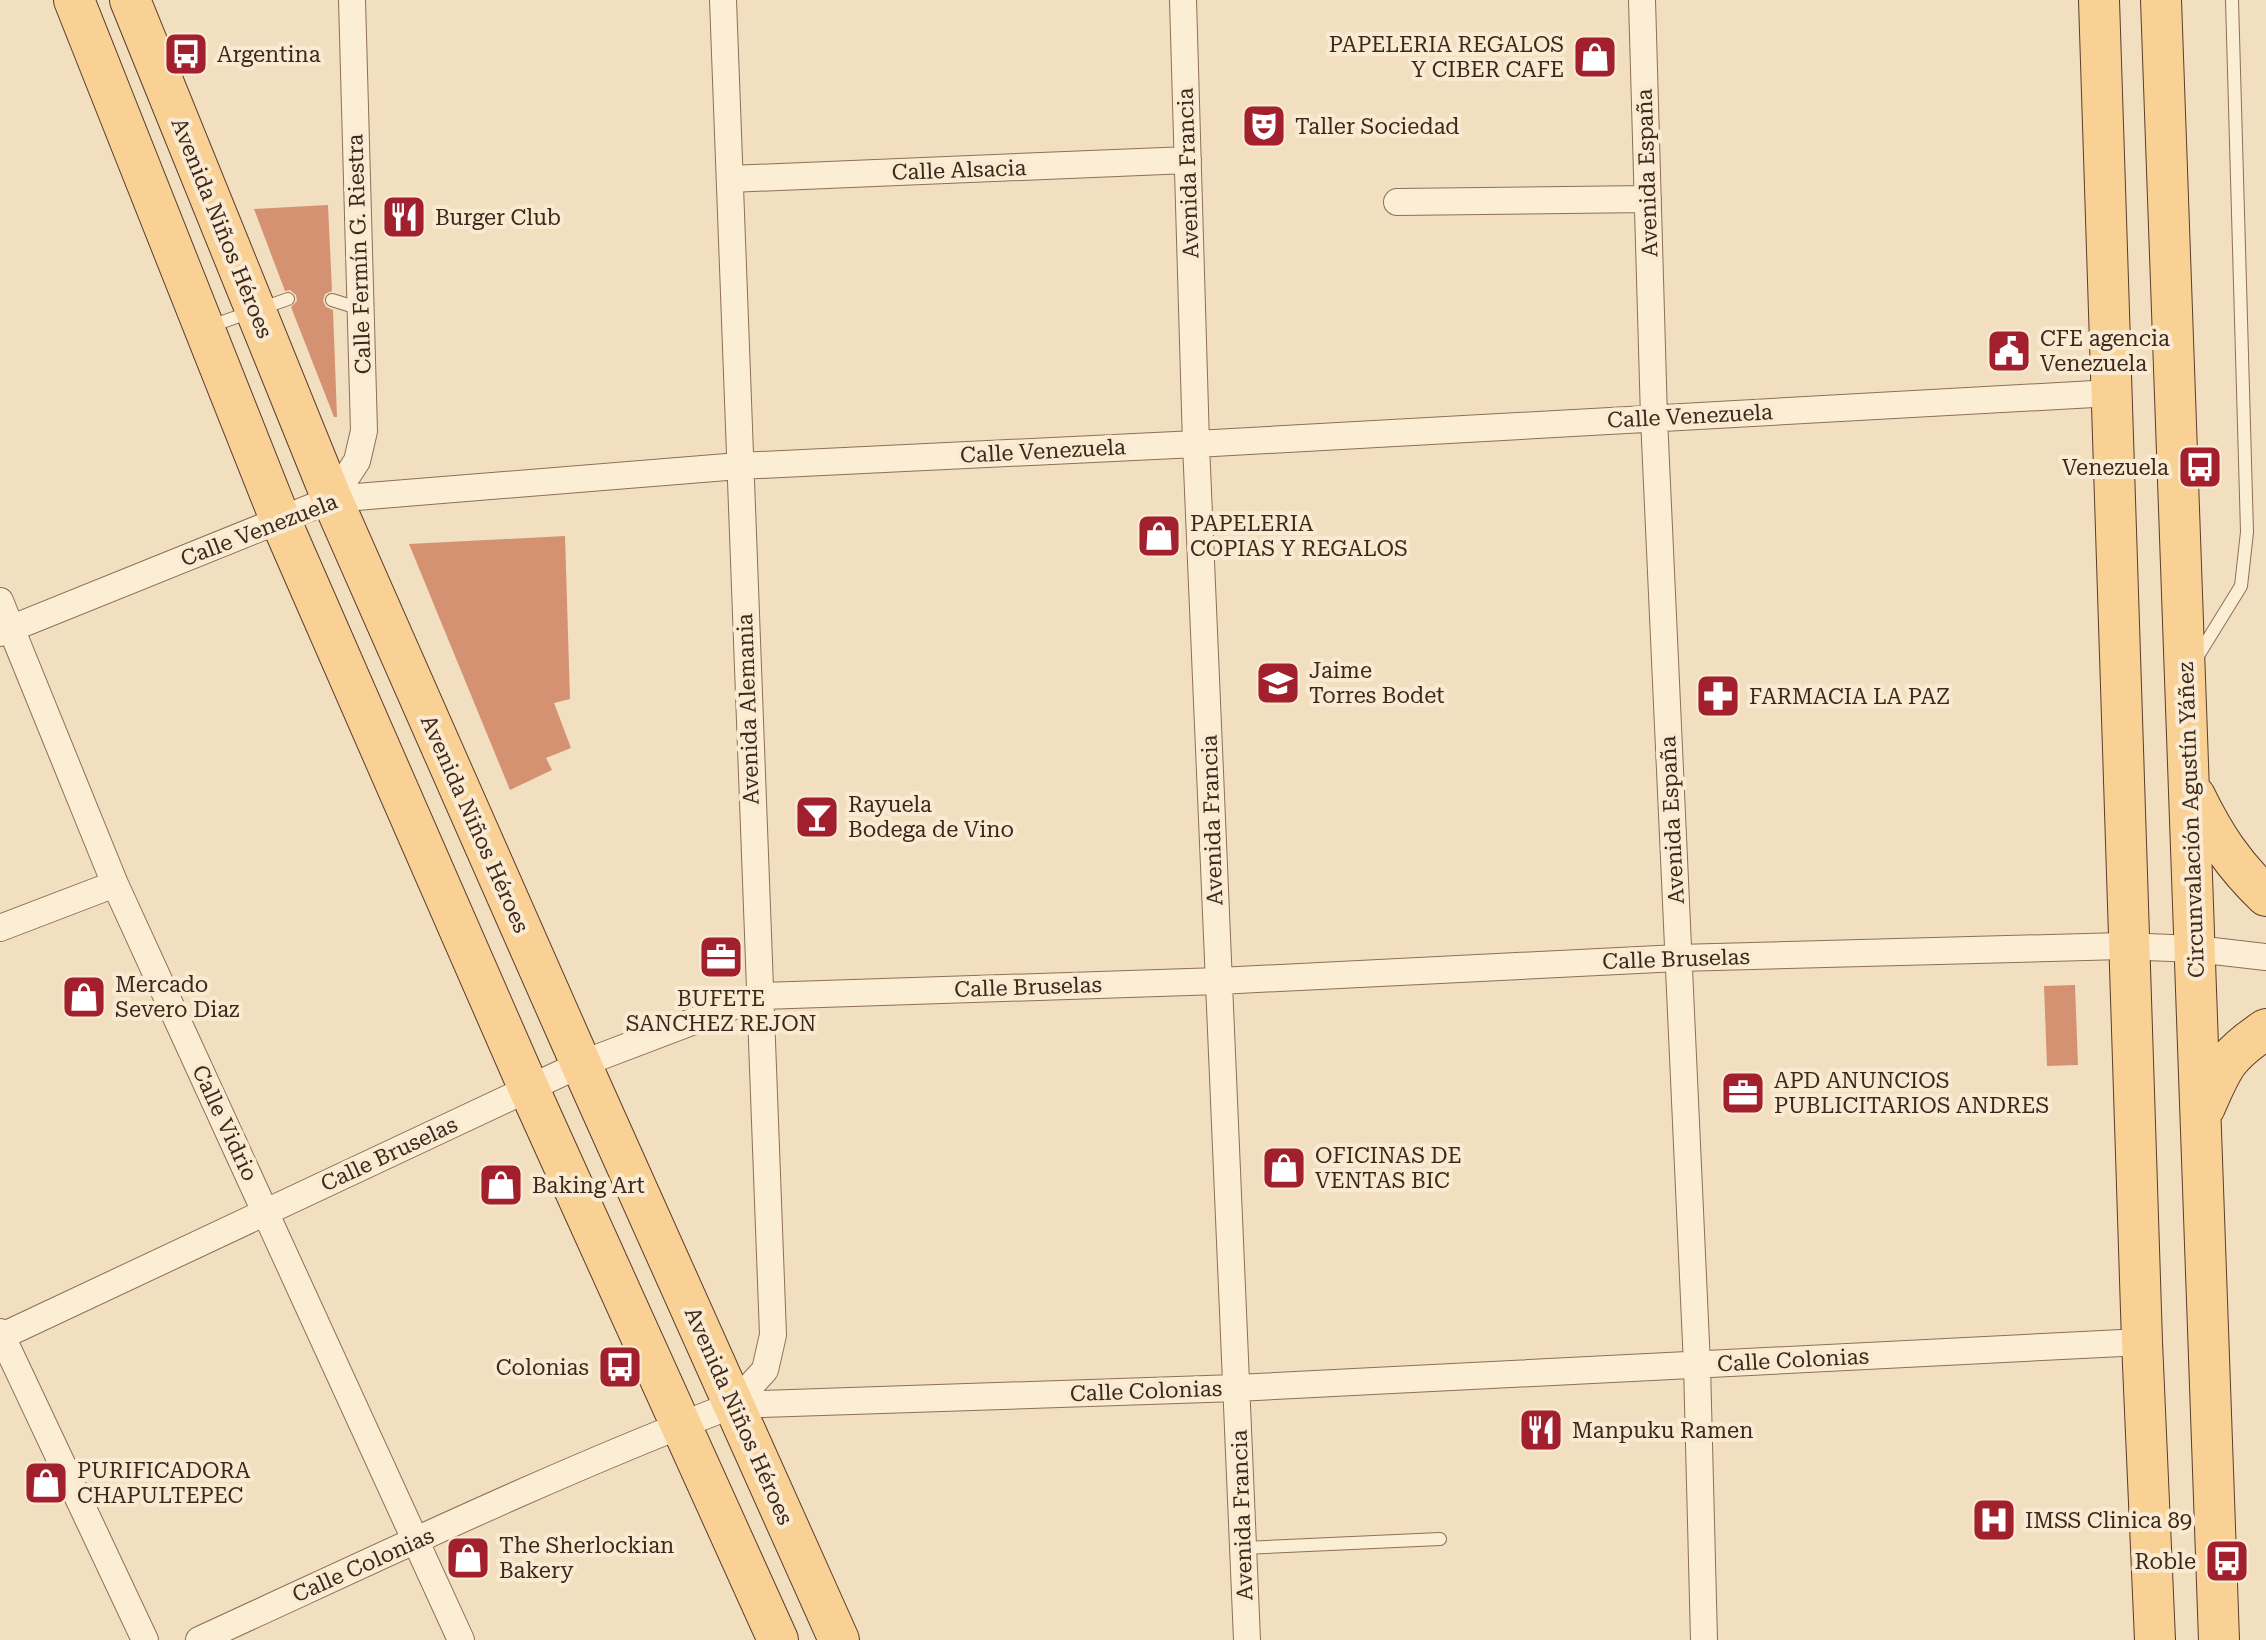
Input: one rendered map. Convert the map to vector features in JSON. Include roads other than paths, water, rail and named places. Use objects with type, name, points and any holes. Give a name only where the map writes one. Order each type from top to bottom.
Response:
[{"type":"main road","points":[[74,0],[280,519],[529,1089],[778,1640]]},
{"type":"main road","name":"Avenida Niños Héroes","points":[[130,0],[272,304],[332,499],[839,1640]]},
{"type":"main road","points":[[2099,0],[2142,1342],[2155,1640]]},
{"type":"main road","name":"Circunvalación Agustín Yáñez","points":[[2161,0],[2219,1640]]},
{"type":"main road","points":[[2190,786],[2211,828],[2239,870],[2266,896]]},
{"type":"main road","points":[[2201,1114],[2225,1062],[2266,1029]]},
{"type":"street","name":"Calle Fermín G. Riestra","points":[[332,499],[357,461],[364,431],[352,0]]},
{"type":"street","name":"Avenida Alemania","points":[[723,0],[773,1335],[765,1370],[733,1405]]},
{"type":"street","name":"Avenida Francia","points":[[1183,0],[1196,444],[1247,1640]]},
{"type":"street","name":"Avenida España","points":[[1642,0],[1654,418],[1697,1365],[1704,1640]]},
{"type":"street","name":"Calle Alsacia","points":[[730,179],[1188,160]]},
{"type":"street","points":[[1397,202],[1648,199]]},
{"type":"street","name":"Calle Venezuela","points":[[6,631],[332,499],[739,466],[2112,393]]},
{"type":"street","name":"Calle Vidrio","points":[[0,601],[6,631],[115,884],[461,1640]]},
{"type":"street","points":[[0,928],[115,884]]},
{"type":"street","name":"Calle Bruselas","points":[[1,1335],[581,1064],[760,996],[1219,981],[1678,958],[2130,946],[2266,957]]},
{"type":"street","points":[[1,1335],[145,1640]]},
{"type":"street","name":"Calle Colonias","points":[[199,1640],[681,1424],[733,1405],[1236,1388],[2142,1342]]},
{"type":"lane","points":[[2186,674],[2241,586],[2247,532],[2232,0]]},
{"type":"lane","points":[[332,300],[361,309]]},
{"type":"lane","points":[[205,328],[272,304]]},
{"type":"lane","points":[[1243,1548],[1440,1539]]},
{"type":"place","name":"Argentina","points":[[186,54]]},
{"type":"place","name":"PAPELERIA REGALOS Y CIBER CAFE","points":[[1595,57]]},
{"type":"place","name":"Taller Sociedad","points":[[1264,126]]},
{"type":"place","name":"Burger Club","points":[[404,217]]},
{"type":"place","name":"CFE agencia Venezuela","points":[[2009,351]]},
{"type":"place","name":"Venezuela","points":[[2200,467]]},
{"type":"place","name":"PAPELERIA COPIAS Y REGALOS","points":[[1159,536]]},
{"type":"place","name":"Jaime Torres Bodet","points":[[1278,683]]},
{"type":"place","name":"FARMACIA LA PAZ","points":[[1718,696]]},
{"type":"place","name":"Rayuela Bodega de Vino","points":[[817,817]]},
{"type":"place","name":"BUFETE SANCHEZ REJON","points":[[721,957]]},
{"type":"place","name":"Mercado Severo Diaz","points":[[84,997]]},
{"type":"place","name":"APD ANUNCIOS PUBLICITARIOS ANDRES","points":[[1743,1093]]},
{"type":"place","name":"OFICINAS DE VENTAS BIC","points":[[1284,1168]]},
{"type":"place","name":"Baking Art","points":[[501,1185]]},
{"type":"place","name":"Colonias","points":[[620,1367]]},
{"type":"place","name":"Manpuku Ramen","points":[[1541,1430]]},
{"type":"place","name":"PURIFICADORA CHAPULTEPEC","points":[[46,1483]]},
{"type":"place","name":"IMSS Clinica 89","points":[[1994,1520]]},
{"type":"place","name":"The Sherlockian Bakery","points":[[468,1558]]},
{"type":"place","name":"Roble","points":[[2227,1561]]}]
